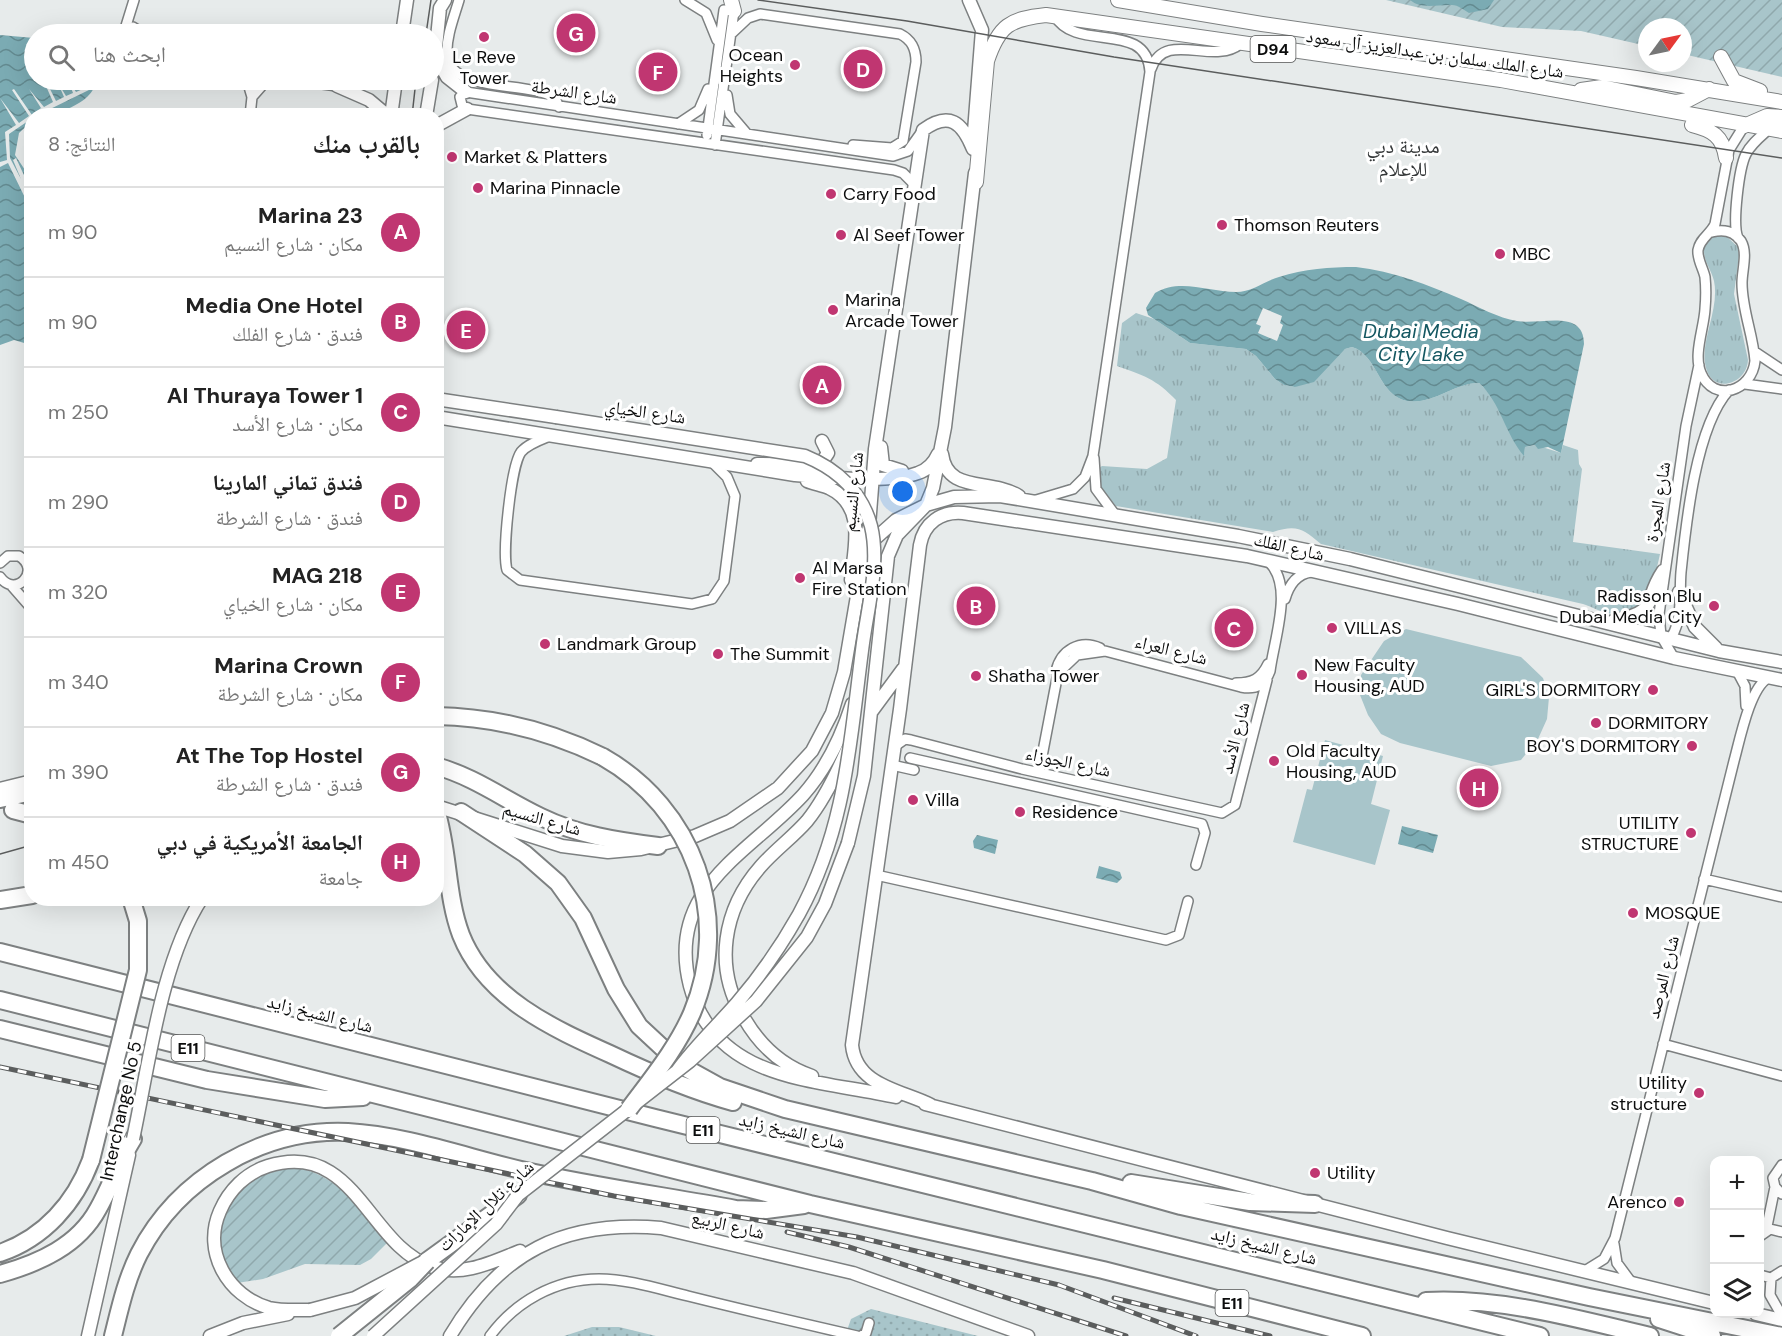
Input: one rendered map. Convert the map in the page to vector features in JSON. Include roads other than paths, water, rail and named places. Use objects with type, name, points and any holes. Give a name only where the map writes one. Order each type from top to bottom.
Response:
[{"type":"highway","points":[[444,716],[477,718],[520,726],[562,739],[603,757],[641,783],[677,825],[700,874],[709,920],[706,967],[692,1013],[667,1057],[629,1109]]},
{"type":"highway","points":[[444,769],[481,783],[539,816],[570,829],[604,838],[658,846]]},
{"type":"highway","points":[[0,798],[24,794]]},
{"type":"highway","points":[[6,811],[24,814]]},
{"type":"highway","points":[[461,812],[525,854],[558,883],[583,918],[623,1002],[659,1047],[707,1081],[785,1109],[1092,1181],[1181,1206],[1589,1297],[1782,1336]]},
{"type":"highway","points":[[444,857],[458,924],[468,950],[493,983],[527,1011],[566,1034],[679,1086],[744,1105],[785,1109]]},
{"type":"highway","points":[[0,900],[24,896]]},
{"type":"highway","points":[[0,1253],[24,1242],[50,1223],[71,1199],[87,1170],[138,970],[138,921],[133,906]]},
{"type":"highway","name":"شارع الشيخ زايد","points":[[0,952],[666,1121],[1408,1301],[1540,1336]]},
{"type":"highway","name":"E11","points":[[0,1000],[810,1204],[1103,1270],[1362,1336]]},
{"type":"highway","points":[[0,1029],[130,1063],[243,1086],[325,1099],[375,1096]]},
{"type":"highway","points":[[113,1336],[134,1263],[153,1231],[176,1202],[204,1177],[236,1157],[271,1143],[301,1135],[339,1132],[378,1136],[558,1177],[736,1209],[766,1210],[810,1204]]},
{"type":"highway","points":[[0,1274],[49,1256],[82,1231],[99,1208],[133,1139]]},
{"type":"highway","points":[[1092,1181],[1130,1183],[1258,1203],[1315,1204]]},
{"type":"highway","points":[[339,1336],[410,1280],[427,1261],[518,1195]]},
{"type":"highway","points":[[1589,1297],[1712,1336]]},
{"type":"highway","points":[[1408,1301],[1444,1300],[1496,1305],[1650,1336]]},
{"type":"main road","points":[[403,24],[407,0]]},
{"type":"main road","points":[[629,1109],[740,1016],[796,952],[825,904],[848,843],[860,799],[868,745],[873,682],[891,549],[902,530],[926,505],[933,488],[959,318],[963,261],[976,182],[972,150],[982,30],[969,0]]},
{"type":"main road","name":"شارع الملك سلمان بن عبدالعزيز آل سعود","points":[[1118,0],[1262,24],[1782,100]]},
{"type":"main road","points":[[439,24],[443,4]]},
{"type":"main road","name":"شارع الملك سلمان بن عبدالعزيز آل سعود","points":[[976,182],[987,61],[992,47],[999,33],[1012,22],[1021,18],[1051,15],[1573,92],[1744,126],[1775,130]]},
{"type":"main road","points":[[444,29],[452,26]]},
{"type":"main road","points":[[1720,57],[1730,76],[1739,84],[1782,100]]},
{"type":"main road","points":[[444,74],[466,92]]},
{"type":"main road","points":[[1573,92],[1602,87],[1676,102],[1688,100],[1708,89]]},
{"type":"main road","points":[[346,90],[369,100],[380,108]]},
{"type":"main road","points":[[391,108],[394,90]]},
{"type":"main road","points":[[427,108],[430,90]]},
{"type":"main road","points":[[1647,107],[1663,117],[1712,130],[1724,145],[1726,158]]},
{"type":"main road","points":[[444,122],[467,109]]},
{"type":"main road","points":[[1744,126],[1767,116],[1782,117]]},
{"type":"main road","points":[[923,130],[935,121],[952,121],[966,133],[972,150]]},
{"type":"main road","name":"شارع النسيم","points":[[461,812],[542,840],[577,849],[625,851],[695,837],[739,816],[770,794],[803,762],[826,726],[837,700],[871,514],[880,413],[913,183],[923,130]]},
{"type":"main road","points":[[444,392],[463,396],[488,407]]},
{"type":"main road","name":"شارع الخياي","points":[[444,400],[795,453],[825,465],[843,479],[857,496],[867,515],[874,548],[857,688]]},
{"type":"main road","points":[[880,413],[881,462],[888,469],[911,475]]},
{"type":"main road","points":[[444,419],[795,475],[873,477],[911,475],[928,467],[940,449]]},
{"type":"main road","points":[[444,422],[455,421]]},
{"type":"main road","points":[[741,466],[779,463],[817,466],[827,457],[828,450],[822,441]]},
{"type":"main road","points":[[940,449],[944,466],[953,477],[1004,488],[1028,501]]},
{"type":"main road","points":[[795,475],[837,492],[852,512],[856,530],[851,585],[855,602]]},
{"type":"main road","name":"شارع الفلك","points":[[864,550],[896,520],[926,505],[970,496],[1000,496],[1238,536],[1350,559],[1609,622],[1665,640],[1782,662]]},
{"type":"main road","name":"شارع الفلك","points":[[903,668],[921,539],[930,524],[945,514],[971,514],[1267,560],[1674,658],[1782,680]]},
{"type":"main road","points":[[1609,622],[1636,615],[1645,609],[1663,570]]},
{"type":"main road","points":[[1680,592],[1695,627],[1719,651]]},
{"type":"main road","points":[[871,712],[903,668]]},
{"type":"main road","points":[[903,668],[895,746],[853,1052],[860,1069],[869,1078],[931,1105]]},
{"type":"main road","points":[[841,1086],[794,1068],[773,1053],[755,1035],[741,1014],[731,990],[726,968],[726,938],[734,907],[746,885],[763,863],[807,821],[825,795],[844,758],[873,682]]},
{"type":"main road","points":[[857,688],[838,743],[816,779],[788,810],[742,848],[716,876],[693,914],[687,947],[689,980],[695,1002],[706,1021],[728,1047],[755,1065],[803,1080],[931,1105],[1583,1272],[1710,1302]]},
{"type":"main road","points":[[677,1071],[759,976],[781,945],[804,903],[828,848],[840,806],[854,732],[857,688]]},
{"type":"main road","points":[[0,789],[24,783]]},
{"type":"main road","points":[[6,811],[24,808]]},
{"type":"main road","points":[[444,809],[461,812]]},
{"type":"main road","name":"Interchange No 5","points":[[88,1336],[168,978],[186,926],[197,906]]},
{"type":"main road","name":"شارع تلال الإمارات","points":[[373,1336],[492,1228],[518,1195],[629,1109]]},
{"type":"main road","points":[[310,1310],[278,1310],[254,1301],[235,1288],[221,1269],[214,1247],[215,1224],[224,1203],[238,1184],[258,1170],[281,1163],[317,1166],[339,1178],[404,1250],[432,1267],[454,1271],[476,1268],[542,1244]]},
{"type":"main road","name":"شارع الربيع","points":[[450,1336],[473,1301],[498,1275],[542,1244],[570,1233],[601,1227],[631,1226],[662,1228],[853,1273],[1028,1336]]},
{"type":"main road","points":[[210,1336],[256,1320],[310,1310],[355,1298],[427,1261]]},
{"type":"main road","points":[[1764,1315],[1782,1318]]},
{"type":"street","points":[[459,0],[447,58],[451,68],[458,76],[469,80],[540,90],[555,98],[559,107]]},
{"type":"street","points":[[685,0],[699,6],[710,17],[719,47]]},
{"type":"street","points":[[126,24],[134,1]]},
{"type":"street","points":[[134,1],[140,24]]},
{"type":"street","points":[[710,144],[727,64],[733,6],[723,10],[715,73],[713,129]]},
{"type":"street","points":[[731,34],[748,18],[760,14],[900,34],[908,38],[916,53],[916,62],[903,141],[892,148],[851,145],[842,149]]},
{"type":"street","points":[[1051,15],[1063,27],[1074,33],[1135,43],[1148,59],[1150,72]]},
{"type":"street","points":[[1116,516],[1096,489],[1094,456],[1150,72],[1155,60],[1166,51],[1180,48],[1226,53],[1240,44]]},
{"type":"street","points":[[727,64],[728,109],[735,122],[747,134]]},
{"type":"street","points":[[678,124],[702,107],[715,73]]},
{"type":"street","points":[[250,90],[251,108]]},
{"type":"street","points":[[252,97],[258,90]]},
{"type":"street","points":[[466,92],[460,100],[467,109]]},
{"type":"street","name":"شارع الشرطة","points":[[466,92],[897,156],[908,151],[923,130]]},
{"type":"street","name":"شارع الشرطة","points":[[467,109],[894,170],[903,173],[913,183]]},
{"type":"street","points":[[1738,238],[1726,231],[1712,232],[1717,219],[1726,158],[1734,139],[1744,126]]},
{"type":"street","points":[[1745,384],[1754,370],[1755,352],[1744,312],[1744,250],[1738,238],[1735,221],[1744,160],[1754,142],[1775,130]]},
{"type":"street","name":"شارع المجرة","points":[[1665,640],[1659,620],[1663,570],[1689,410],[1699,365],[1706,289],[1698,250],[1703,239],[1712,232]]},
{"type":"street","points":[[1755,352],[1782,370]]},
{"type":"street","points":[[1699,365],[1706,381],[1712,386],[1729,390],[1745,384],[1782,389]]},
{"type":"street","name":"شارع المجرة","points":[[1665,640],[1678,621],[1701,446],[1715,408],[1729,390]]},
{"type":"street","points":[[550,436],[520,453],[515,468],[504,552],[507,570],[520,580],[692,604],[712,599],[724,581],[735,496],[727,477],[711,461]]},
{"type":"street","points":[[1028,501],[1073,489],[1085,477],[1094,456]]},
{"type":"street","points":[[0,563],[8,556],[19,556],[24,560]]},
{"type":"street","points":[[1267,560],[1280,574],[1283,589],[1267,680]]},
{"type":"street","points":[[1281,609],[1291,584],[1299,576],[1316,572]]},
{"type":"street","points":[[0,577],[24,600]]},
{"type":"street","points":[[11,585],[21,584],[24,581]]},
{"type":"street","points":[[1650,652],[1665,640],[1674,658]]},
{"type":"street","name":"شارع العراء","points":[[1039,772],[1058,663],[1070,649],[1087,645],[1250,689],[1260,686],[1267,680]]},
{"type":"street","name":"شارع العراء","points":[[1229,682],[1252,682],[1259,678],[1272,654]]},
{"type":"street","name":"شارع المرصد","points":[[1737,671],[1746,692],[1744,726]]},
{"type":"street","name":"شارع المرصد","points":[[1583,1272],[1604,1259],[1615,1238],[1744,726],[1756,688],[1768,678]]},
{"type":"street","name":"شارع الأسد","points":[[1235,805],[1267,680]]},
{"type":"street","name":"شارع الجوزاء","points":[[895,746],[905,740],[911,740],[1214,812],[1222,813],[1235,805]]},
{"type":"street","points":[[910,758],[1202,824],[1205,833],[1196,865]]},
{"type":"street","points":[[892,765],[914,770]]},
{"type":"street","points":[[1052,775],[1058,791]]},
{"type":"street","points":[[1058,791],[1069,779]]},
{"type":"street","points":[[876,875],[1166,940],[1179,935],[1188,901]]},
{"type":"street","points":[[1704,879],[1782,897]]},
{"type":"street","points":[[1663,1044],[1782,1076]]},
{"type":"street","points":[[1764,1230],[1778,1191],[1774,1173],[1782,1165]]},
{"type":"street","points":[[1764,1233],[1775,1229],[1782,1232]]},
{"type":"street","name":"شارع المرصد","points":[[1615,1238],[1617,1263],[1633,1284]]},
{"type":"street","points":[[1764,1276],[1770,1278],[1782,1271]]},
{"type":"street","points":[[1770,1278],[1770,1295],[1782,1318]]},
{"type":"street","points":[[490,1336],[504,1318],[538,1294],[577,1281],[598,1279],[639,1285],[859,1336],[867,1332],[869,1323]]},
{"type":"water","points":[[1410,0],[1494,0],[1488,9],[1469,13],[1454,5],[1425,6]]},
{"type":"water","points":[[0,35],[24,37],[24,90],[92,90],[80,103],[68,108],[24,108],[24,128],[19,133],[15,155],[24,168],[24,343],[14,340],[0,345]]},
{"type":"water","name":"Dubai Media City Lake","points":[[1356,267],[1410,279],[1510,320],[1527,322],[1560,320],[1577,326],[1582,333],[1584,344],[1561,453],[1548,447],[1538,449],[1535,445],[1525,447],[1524,456],[1493,400],[1479,383],[1461,386],[1426,400],[1407,401],[1390,391],[1361,351],[1352,347],[1345,349],[1314,382],[1295,387],[1284,385],[1275,379],[1256,356],[1246,349],[1190,343],[1148,315],[1146,308],[1155,293],[1174,287],[1242,292],[1298,272]]},
{"type":"water","points":[[1402,826],[1438,835],[1433,853],[1398,844]]},
{"type":"water","points":[[977,835],[998,840],[995,854],[974,848],[973,841]]},
{"type":"water","points":[[1099,866],[1120,872],[1122,878],[1117,883],[1096,878]]},
{"type":"tram line","points":[[427,24],[431,0]]},
{"type":"tram line","points":[[758,0],[907,21],[1114,57],[1782,158]]},
{"type":"tram line","points":[[413,108],[415,90]]},
{"type":"tram line","points":[[0,854],[24,847]]},
{"type":"railway","points":[[0,1067],[614,1196],[857,1237],[1059,1285],[1196,1336]]},
{"type":"railway","points":[[787,1232],[849,1247],[1126,1336]]},
{"type":"railway","points":[[1114,1298],[1270,1336]]},
{"type":"place","name":"At The Top Hostel","points":[[576,33]]},
{"type":"place","name":"Le Reve Tower","points":[[484,37]]},
{"type":"place","name":"Ocean Heights","points":[[795,65]]},
{"type":"place","name":"فندق تماني المارينا","points":[[863,69]]},
{"type":"place","name":"Marina Crown","points":[[658,72]]},
{"type":"place","name":"Market & Platters","points":[[452,157]]},
{"type":"place","name":"Marina Pinnacle","points":[[478,188]]},
{"type":"place","name":"Carry Food","points":[[831,194]]},
{"type":"place","name":"Thomson Reuters","points":[[1222,225]]},
{"type":"place","name":"Al Seef Tower","points":[[841,235]]},
{"type":"place","name":"MBC","points":[[1500,254]]},
{"type":"place","name":"Marina Arcade Tower","points":[[833,310]]},
{"type":"place","name":"MAG 218","points":[[466,330]]},
{"type":"place","name":"23 Marina","points":[[822,385]]},
{"type":"place","name":"Al Marsa Fire Station","points":[[800,578]]},
{"type":"place","name":"Media One Hotel","points":[[976,606]]},
{"type":"place","name":"Radisson Blu Dubai Media City","points":[[1714,606]]},
{"type":"place","name":"Al Thuraya Tower 1","points":[[1234,628]]},
{"type":"place","name":"VILLAS","points":[[1332,628]]},
{"type":"place","name":"Landmark Group","points":[[545,644]]},
{"type":"place","name":"The Summit","points":[[718,654]]},
{"type":"place","name":"New Faculty Housing, AUD","points":[[1302,675]]},
{"type":"place","name":"Shatha Tower","points":[[976,676]]},
{"type":"place","name":"GIRL'S DORMITORY","points":[[1653,690]]},
{"type":"place","name":"DORMITORY","points":[[1596,723]]},
{"type":"place","name":"BOY'S DORMITORY","points":[[1692,746]]},
{"type":"place","name":"Old Faculty Housing, AUD","points":[[1274,761]]},
{"type":"place","name":"الجامعة الأمريكية في دبي","points":[[1479,788]]},
{"type":"place","name":"Villa","points":[[913,800]]},
{"type":"place","name":"Residence","points":[[1020,812]]},
{"type":"place","name":"UTILITY STRUCTURE","points":[[1691,833]]},
{"type":"place","name":"MOSQUE","points":[[1633,913]]},
{"type":"place","name":"Utility structure","points":[[1699,1093]]},
{"type":"place","name":"Utility","points":[[1315,1173]]},
{"type":"place","name":"Arenco","points":[[1679,1202]]},
{"type":"district","name":"مدينة دبي للإعلام","points":[[1403,158]]}]
